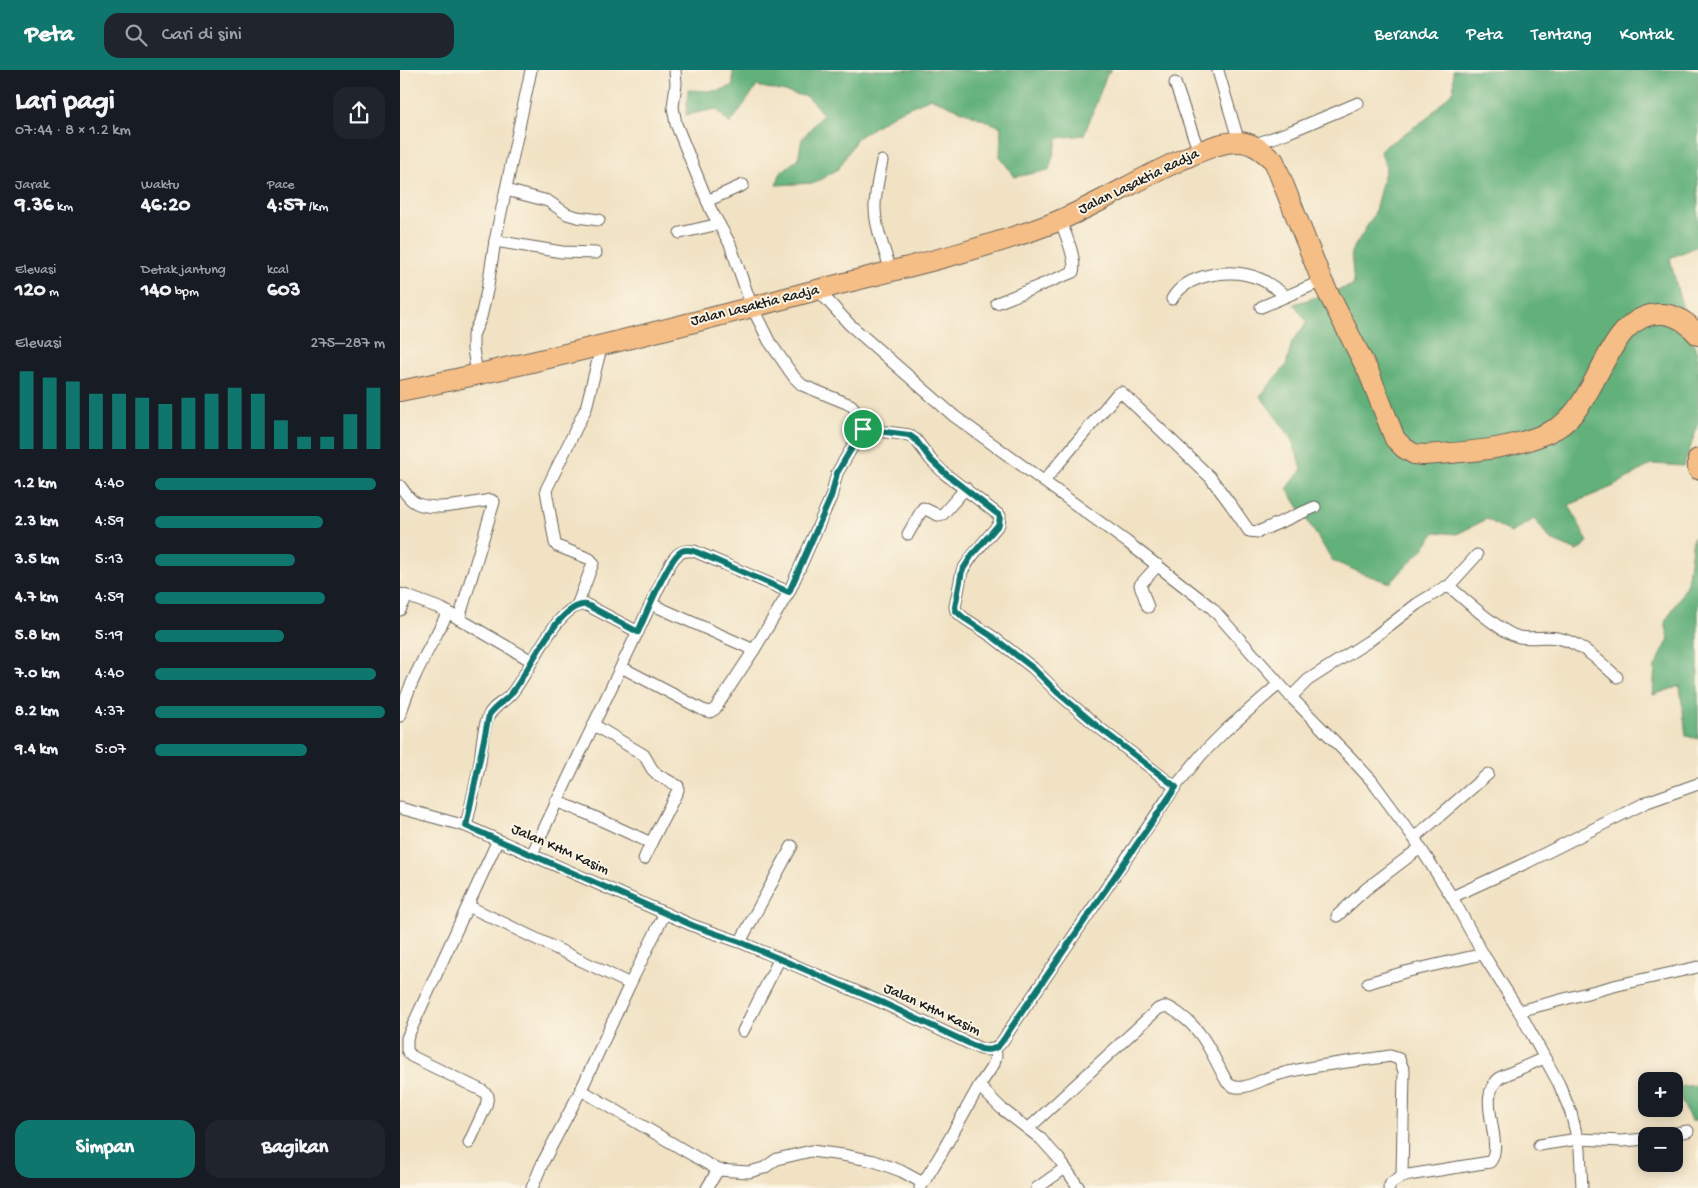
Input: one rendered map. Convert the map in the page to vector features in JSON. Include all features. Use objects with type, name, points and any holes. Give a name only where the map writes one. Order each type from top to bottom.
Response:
[{"type":"highway","name":"Jalan Lasaktia Radja","points":[[400,391],[752,307],[1015,237],[1060,220],[1199,152],[1211,148],[1246,143]]},
{"type":"highway","points":[[1246,143],[1265,152],[1274,161],[1322,281],[1369,373],[1395,439],[1414,454],[1423,455],[1483,450],[1514,444],[1558,427],[1572,416],[1588,394],[1615,344],[1628,326],[1640,318],[1658,314],[1676,317],[1685,322],[1698,335]]},
{"type":"highway","points":[[1698,459],[1698,469]]},
{"type":"street","points":[[477,374],[473,340],[481,317],[488,286],[495,241],[531,70]]},
{"type":"street","points":[[621,667],[703,710],[710,712],[715,709],[789,592],[831,497],[837,473],[863,429],[858,413],[851,405],[802,385],[794,377],[769,341],[752,307],[730,244],[708,201],[676,124],[673,107],[676,84],[675,70]]},
{"type":"street","points":[[1218,71],[1246,143],[1289,132],[1358,103]]},
{"type":"street","points":[[1175,83],[1199,152]]},
{"type":"street","points":[[882,161],[876,191],[875,208],[876,220],[891,271]]},
{"type":"street","points":[[708,201],[743,184]]},
{"type":"street","points":[[506,190],[548,201],[558,209],[572,215],[599,220]]},
{"type":"street","points":[[998,303],[1073,272],[1072,256],[1060,220]]},
{"type":"street","points":[[680,233],[719,224]]},
{"type":"street","points":[[495,241],[562,252],[596,253]]},
{"type":"street","points":[[1172,300],[1178,291],[1193,281],[1228,273],[1248,275],[1260,279],[1286,296]]},
{"type":"street","points":[[1261,307],[1322,281]]},
{"type":"street","points":[[818,290],[849,324],[923,390],[976,433],[1044,481],[1212,608],[1291,697],[1372,781],[1417,843],[1452,897],[1483,954],[1519,1011],[1566,1098],[1580,1149],[1582,1188]]},
{"type":"street","points":[[466,826],[489,715],[496,706],[510,695],[551,630],[576,606],[593,563],[590,559],[560,549],[555,543],[546,490],[586,408],[602,344]]},
{"type":"street","points":[[1044,481],[1117,394],[1122,392],[1210,477],[1249,531],[1258,532],[1315,507]]},
{"type":"street","points":[[863,429],[909,435],[916,440],[937,466],[998,513],[1000,520],[962,571],[955,607],[958,614],[993,637],[1033,668],[1057,692],[1097,726],[1176,787]]},
{"type":"street","points":[[400,486],[409,498],[427,507],[491,500],[494,502],[459,619]]},
{"type":"street","points":[[908,534],[923,508],[938,515],[944,514],[966,488]]},
{"type":"street","points":[[532,854],[650,604],[676,555],[681,551],[694,551],[789,592]]},
{"type":"street","points":[[1291,697],[1308,680],[1369,641],[1417,604],[1448,587],[1478,554]]},
{"type":"street","points":[[1148,607],[1140,585],[1158,566]]},
{"type":"street","points":[[1448,587],[1507,632],[1519,637],[1558,638],[1572,642],[1618,677]]},
{"type":"street","points":[[400,610],[403,595],[448,612],[532,661]]},
{"type":"street","points":[[650,604],[754,650]]},
{"type":"street","points":[[576,606],[587,605],[638,632]]},
{"type":"street","points":[[400,716],[404,700],[415,674],[448,612]]},
{"type":"street","name":"Jalan KHM Kasim","points":[[400,808],[466,826],[694,926],[740,942],[881,1002],[981,1049],[995,1050],[1176,787],[1202,754],[1226,730],[1279,684]]},
{"type":"street","points":[[594,725],[644,755],[658,775],[678,786],[678,790],[644,859]]},
{"type":"street","points":[[1337,916],[1417,843],[1488,774]]},
{"type":"street","points":[[1452,897],[1522,865],[1647,802],[1698,784]]},
{"type":"street","points":[[556,802],[590,815],[651,843]]},
{"type":"street","points":[[469,1143],[486,1106],[488,1096],[482,1091],[411,1056],[406,1044],[409,1031],[498,840]]},
{"type":"street","points":[[740,942],[792,846]]},
{"type":"street","points":[[468,906],[630,984]]},
{"type":"street","points":[[532,1188],[666,913]]},
{"type":"street","points":[[1368,983],[1405,972],[1483,954]]},
{"type":"street","points":[[743,1031],[779,960]]},
{"type":"street","points":[[1519,1011],[1618,985],[1698,967]]},
{"type":"street","points":[[1029,1128],[1158,1009],[1170,1006],[1204,1037],[1227,1082],[1230,1086],[1236,1088],[1295,1070],[1390,1056],[1399,1059],[1404,1071],[1402,1176]]},
{"type":"street","points":[[581,1090],[718,1170],[749,1172],[764,1168],[777,1160],[811,1151],[874,1161],[901,1171],[921,1186],[979,1086],[994,1064],[995,1050]]},
{"type":"street","points":[[1389,1188],[1391,1183],[1402,1176],[1490,1162],[1494,1151],[1489,1099],[1495,1082],[1501,1077],[1544,1058]]},
{"type":"street","points":[[979,1086],[1002,1108],[1041,1139],[1079,1188]]},
{"type":"street","points":[[1683,1132],[1688,1131]]},
{"type":"street","points":[[1539,1145],[1578,1139],[1622,1141],[1638,1139]]},
{"type":"street","points":[[1038,1188],[1065,1168]]},
{"type":"street","points":[[707,1188],[718,1170]]},
{"type":"green space","points":[[733,70],[1112,70],[1107,74],[1084,135],[1058,138],[1049,170],[1015,177],[1000,157],[1001,127],[931,98],[896,113],[857,138],[839,168],[815,183],[776,185],[781,172],[798,159],[802,139],[823,114],[808,97],[757,86],[730,124],[716,109],[686,115],[688,90],[717,91],[733,86]]},
{"type":"green space","points":[[1453,70],[1698,70],[1698,246],[1670,258],[1678,292],[1698,357],[1698,425],[1684,466],[1652,464],[1612,487],[1569,505],[1588,542],[1577,551],[1551,540],[1534,519],[1511,533],[1487,519],[1457,534],[1435,532],[1423,549],[1390,583],[1333,561],[1287,489],[1302,469],[1291,437],[1260,396],[1286,366],[1292,342],[1307,322],[1294,304],[1354,285],[1351,252],[1374,215],[1386,167],[1380,150],[1426,119],[1454,90]]},
{"type":"green space","points":[[1693,538],[1698,538],[1698,739],[1686,736],[1680,686],[1653,695],[1655,667],[1669,639],[1665,622],[1687,585]]},
{"type":"green space","points":[[1698,1085],[1698,1120],[1691,1121],[1683,1104],[1683,1086]]},
{"type":"route","points":[[863,429],[909,435],[916,440],[937,466],[1000,516],[999,524],[972,555],[962,571],[955,607],[958,614],[993,637],[1033,668],[1057,692],[1097,726],[1176,787],[995,1050],[981,1049],[881,1002],[740,942],[694,926],[466,826],[489,715],[496,706],[510,695],[551,630],[570,610],[582,604],[587,605],[638,632],[669,566],[676,555],[681,551],[688,550],[789,592],[831,497],[837,473],[863,429]]}]
